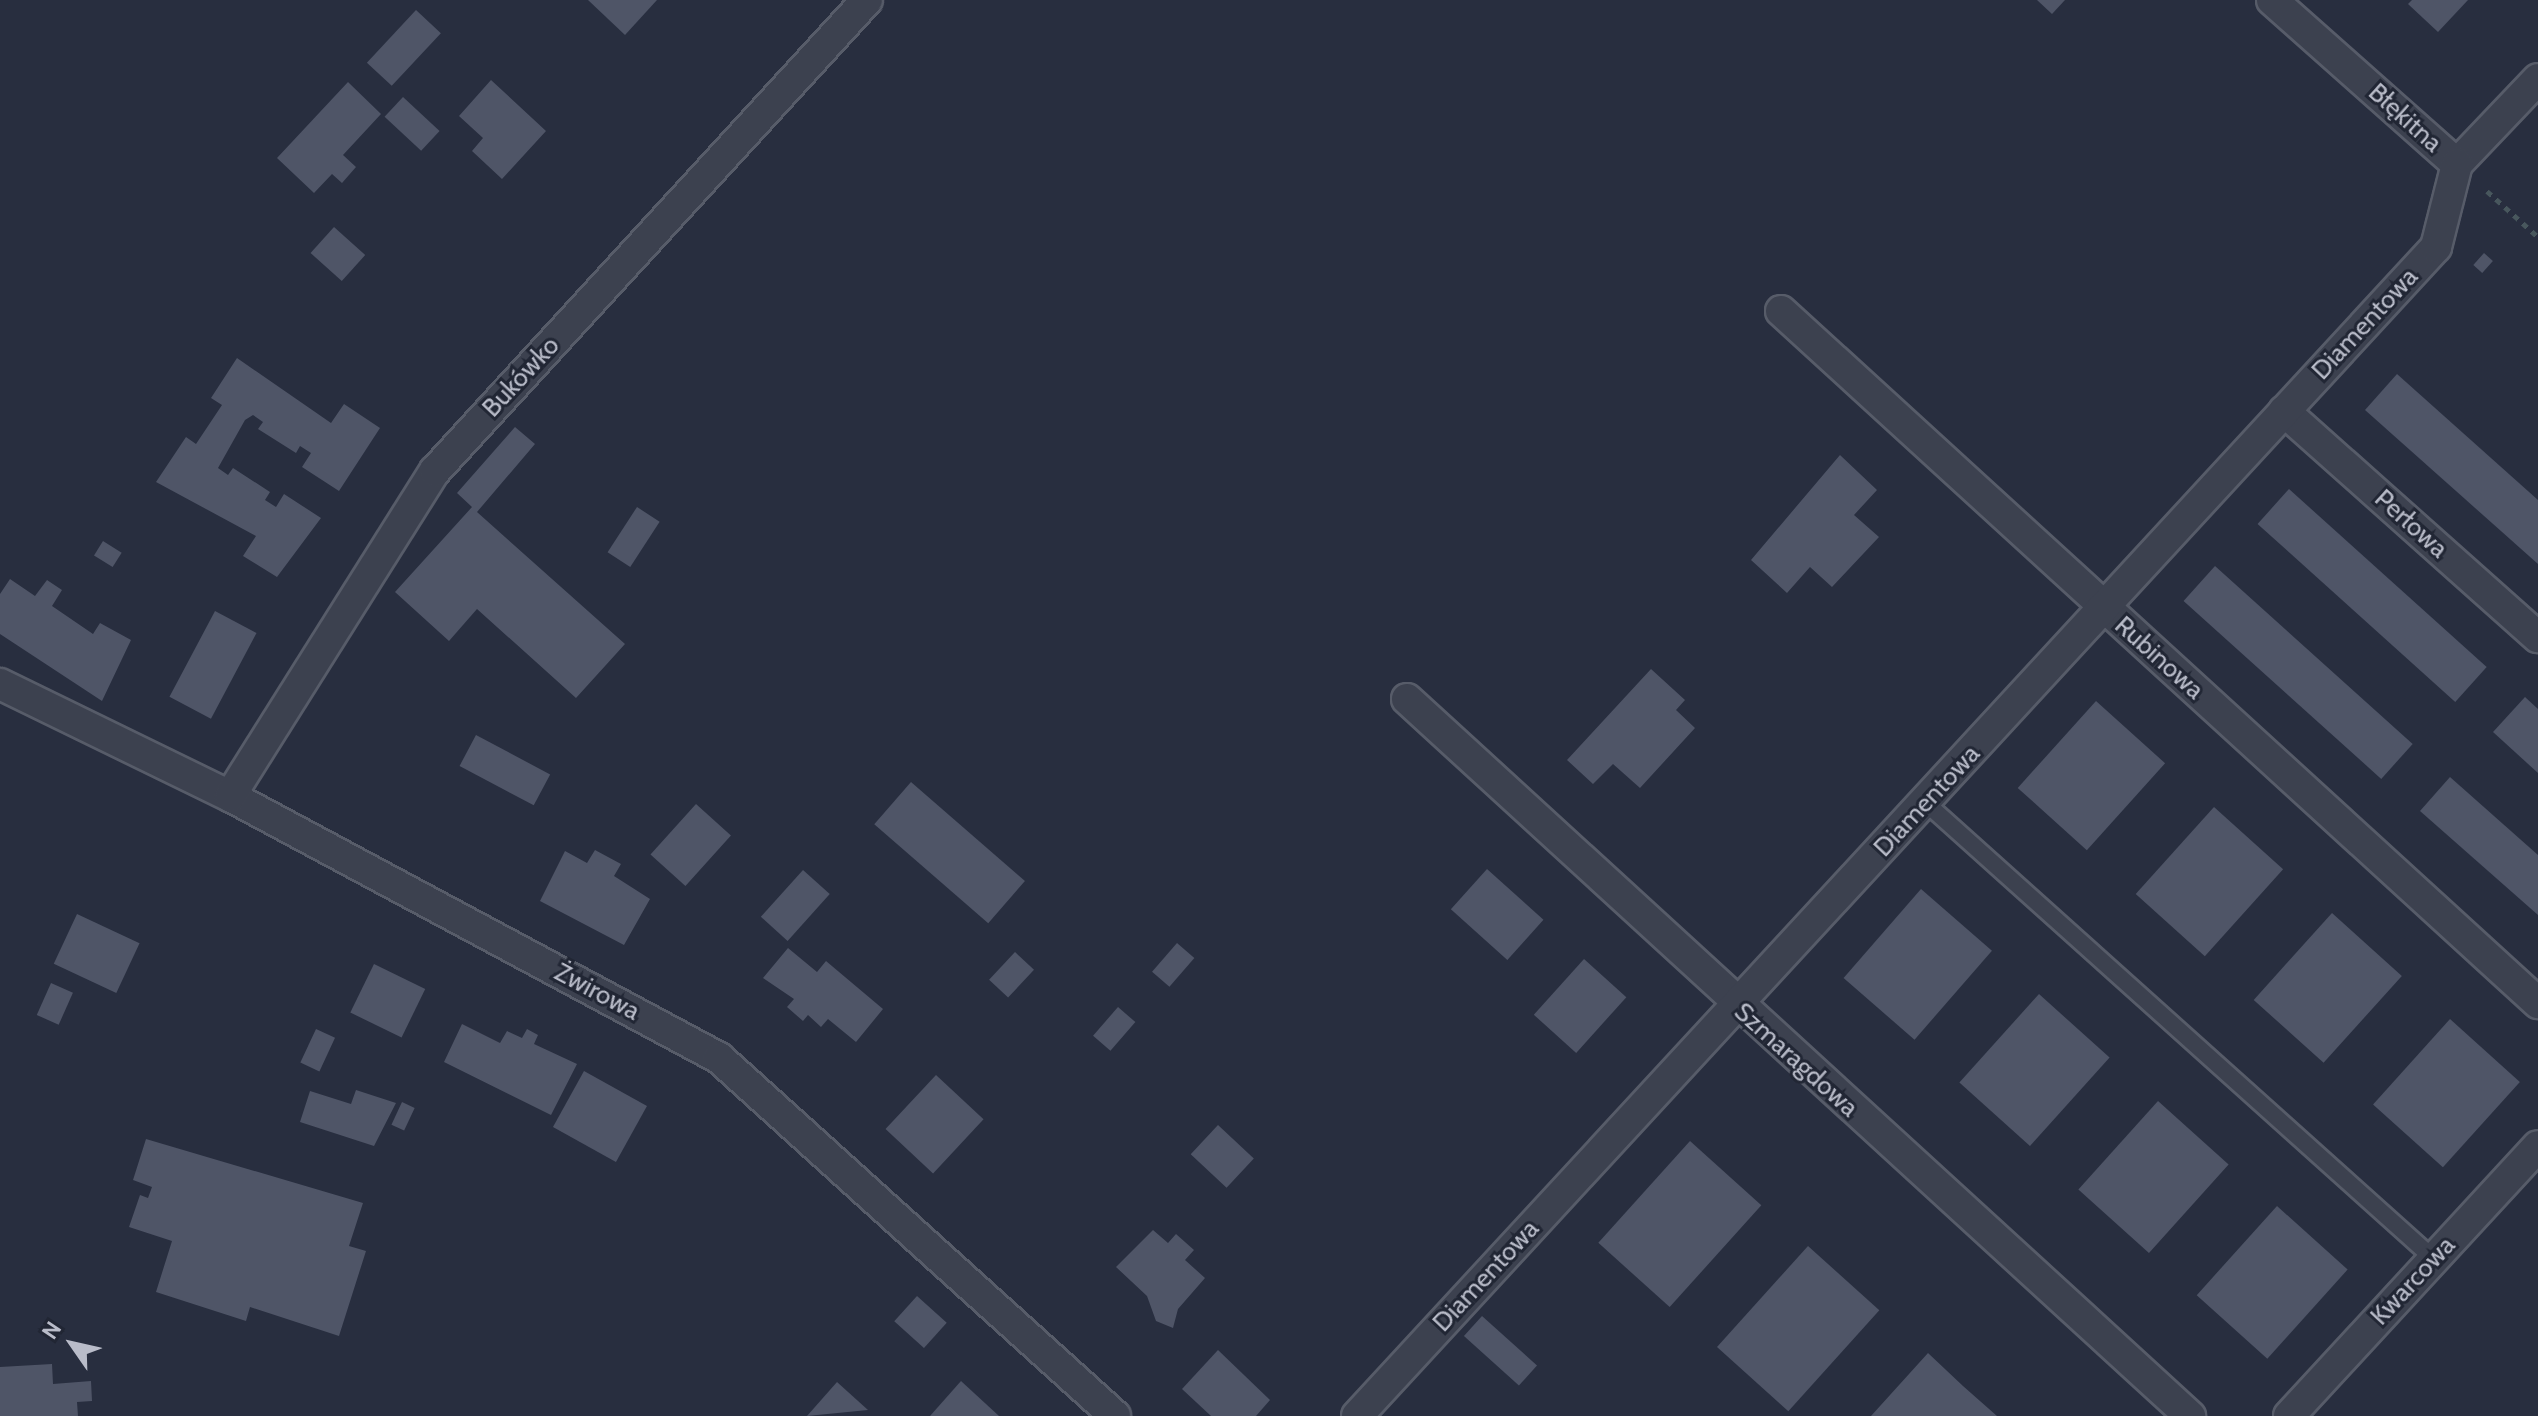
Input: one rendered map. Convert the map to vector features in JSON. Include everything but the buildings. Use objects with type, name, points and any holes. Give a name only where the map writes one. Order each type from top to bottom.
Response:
[{"type":"street","name":"Bukówko","points":[[230,796],[435,471],[867,0]]},
{"type":"street","name":"Błękitna","points":[[2272,0],[2457,164]]},
{"type":"street","points":[[2457,164],[2538,79]]},
{"type":"street","name":"Diamentowa","points":[[1357,1416],[2436,247],[2457,164]]},
{"type":"street","name":"Rubinowa","points":[[1781,311],[2538,1003]]},
{"type":"street","name":"Perłowa","points":[[2284,411],[2538,637]]},
{"type":"street","name":"Żwirowa","points":[[0,684],[230,796],[719,1058],[1115,1416]]},
{"type":"street","name":"Szmaragdowa","points":[[1407,699],[1736,1007],[2190,1416]]},
{"type":"street","name":"Kwarcowa","points":[[2289,1416],[2538,1146]]},
{"type":"lane","points":[[1926,803],[2434,1259]]},
{"type":"path","name":"Błękitna","points":[[2457,164],[2538,237]]}]
